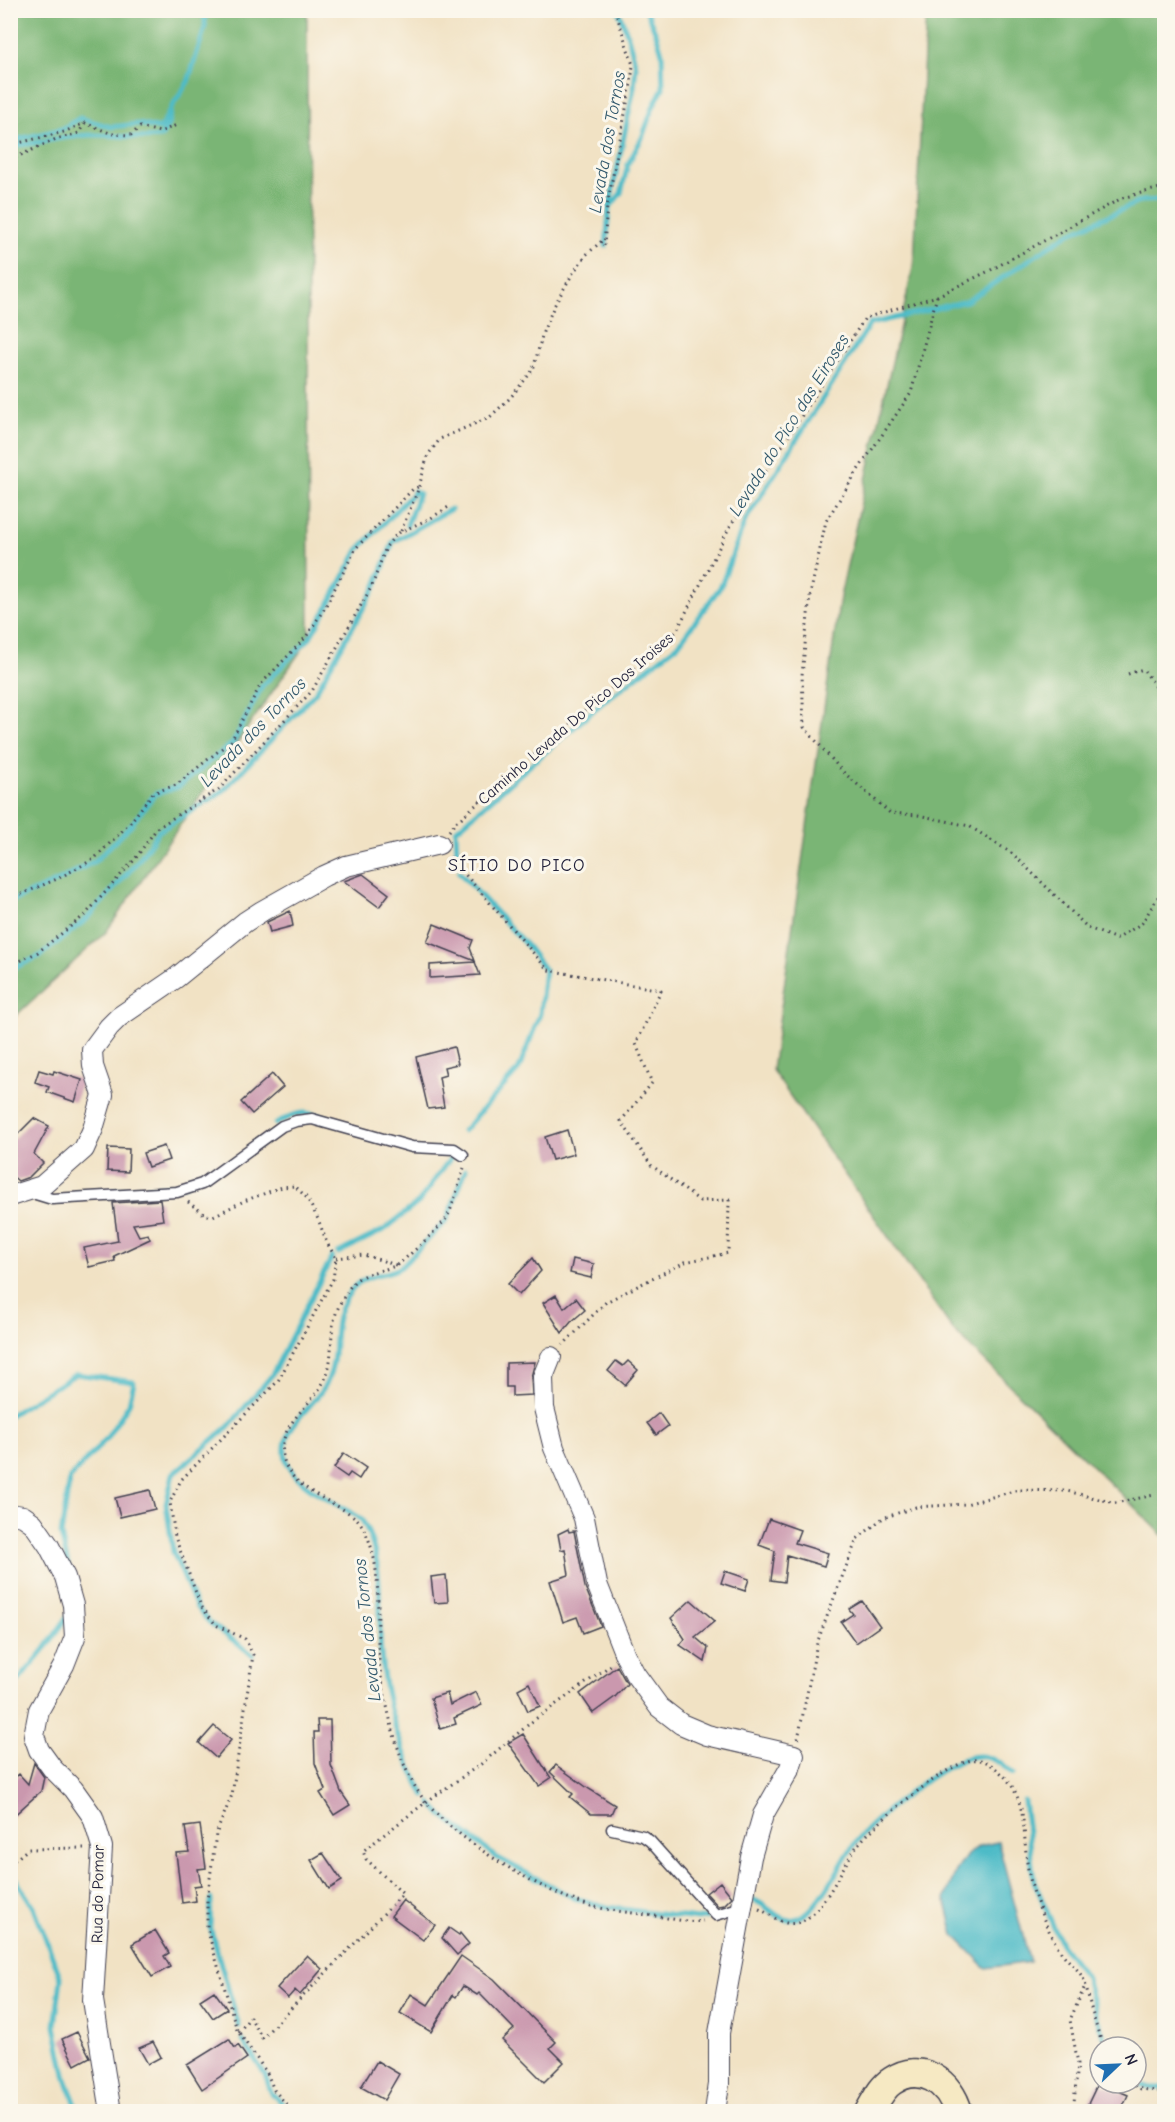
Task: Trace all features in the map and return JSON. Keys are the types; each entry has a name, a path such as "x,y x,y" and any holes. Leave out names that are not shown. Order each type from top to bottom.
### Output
{"main road":[{"path":"869,2112 885,2086 911,2073 930,2076 945,2086 955,2100 957,2112"}],"street":[{"path":"19,1194 42,1186 84,1149 93,1129 103,1095 93,1066 92,1050 119,1017 176,978 245,922 324,876 346,866 439,844"},
{"path":"551,1357 543,1377 544,1407 552,1438 584,1518 597,1584 625,1655 647,1693 659,1707 681,1724 707,1735 794,1755 790,1768 763,1815 751,1857 719,2033 719,2084 715,2112"},
{"name":"Rua do Pomar","path":"10,1514 23,1516 33,1523 49,1546 65,1577 73,1605 75,1637 64,1665 39,1710 34,1736 39,1750 52,1768 73,1790 93,1817 102,1847 93,2000 111,2112"}],"lane":[{"path":"19,1194 52,1199 177,1192 202,1184 282,1126 312,1119 412,1147 454,1149 463,1155"},
{"path":"612,1829 643,1836 650,1841 719,1916 742,1907"}],"path":[{"path":"604,246 607,206 633,65 615,10"},
{"path":"10,145 64,132 85,123 112,134 131,135 140,127 160,132 179,123"},
{"path":"10,160 57,139 80,133 85,123"},
{"name":"Caminho Levada Do Pico Dos Iroises","path":"439,844 455,823 676,632 729,528 865,318 937,297 1122,198 1164,187"},
{"path":"400,532 428,455 441,439 490,417 510,398 533,370 543,332 554,306 586,255 604,239"},
{"path":"937,297 911,393 826,521 810,595 801,675 804,727 842,771 890,813 918,815 969,826 1013,854 1088,928 1118,939 1142,923 1164,887"},
{"path":"10,899 57,879 94,859 129,824 153,793 176,785 231,741 261,684 306,637 324,609 356,548 413,489 418,487"},
{"path":"10,966 38,952 85,915 135,859 157,828 219,789 312,691 372,586 386,547 400,532 450,506"},
{"path":"1128,674 1143,669 1164,698"},
{"path":"439,844 548,970 661,990 636,1044 652,1083 621,1121 651,1165 700,1201 729,1200 728,1253 686,1262 606,1302 551,1357"},
{"path":"463,1155 465,1167 446,1219 397,1265 355,1281 342,1299 332,1321 326,1379 289,1427 285,1436 283,1454 285,1463 295,1478 323,1500 357,1519 368,1539 375,1566 378,1654 396,1740 408,1771 426,1802 441,1818 495,1859 573,1900 608,1909 696,1922 719,1916"},
{"path":"177,1192 205,1215 213,1216 244,1201 282,1187 295,1186 307,1198 336,1258 333,1279 278,1381 181,1480 170,1502 175,1537 201,1606 216,1625 244,1639 254,1654 232,1795 216,1834 207,1900 207,1929 239,2032 267,2073 274,2090 293,2112"},
{"path":"336,1258 364,1255 397,1265"},
{"path":"794,1755 817,1644 837,1590 857,1539 883,1518 916,1507 966,1504 1018,1490 1067,1491 1115,1503 1154,1495"},
{"path":"239,2032 250,2017 262,2038 403,1894 366,1859 363,1851 426,1802 481,1764 534,1720 625,1655"},
{"path":"742,1907 760,1909 780,1922 802,1921 822,1902 857,1846 914,1794 966,1761 987,1762 1002,1773 1019,1797 1028,1868 1034,1892 1058,1946 1080,1974 1100,2035"},
{"path":"10,1864 28,1849 102,1847"},
{"path":"1073,2112 1078,2064 1070,2020 1085,1985"},
{"path":"1148,2090 1164,2092"}],"green space":[{"path":"11,10 307,11 309,639 106,932 11,1020"},
{"path":"926,11 1164,11 1164,1536 953,1330 772,1070 840,597 914,263"}],"water":[{"path":"998,1842 1030,1962 986,1968 954,1935 945,1898 956,1871 967,1855 979,1846"}],"building":[{"path":"363,874 389,894 379,907 344,881"},
{"path":"290,911 293,926 270,932 267,922"},
{"path":"434,924 473,940 470,948 475,961 427,942"},
{"path":"475,962 480,975 430,978 430,965"},
{"path":"454,1047 458,1064 444,1067 446,1075 439,1077 444,1107 428,1109 416,1057"},
{"path":"39,1070 53,1074 54,1071 82,1080 75,1102 47,1092 49,1087 35,1082"},
{"path":"272,1074 283,1087 252,1114 241,1102"},
{"path":"34,1118 49,1126 34,1154 43,1163 29,1177 18,1181 10,1174 10,1142"},
{"path":"567,1130 574,1154 552,1160 545,1137"},
{"path":"164,1146 169,1160 148,1167 143,1153"},
{"path":"108,1148 129,1149 128,1172 107,1171"},
{"path":"160,1200 163,1220 133,1224 139,1236 148,1234 150,1239 114,1256 115,1261 89,1267 84,1248 118,1241 113,1203"},
{"path":"533,1258 541,1271 519,1295 508,1284"},
{"path":"573,1259 594,1264 591,1278 570,1273"},
{"path":"556,1295 564,1308 576,1298 585,1310 562,1333 543,1303"},
{"path":"616,1361 623,1366 628,1361 638,1370 625,1385 608,1371"},
{"path":"535,1362 531,1377 532,1395 512,1396 512,1387 506,1387 506,1363"},
{"path":"659,1413 668,1426 656,1435 647,1423"},
{"path":"344,1453 366,1468 359,1479 350,1473 347,1477 334,1468"},
{"path":"150,1490 155,1509 120,1517 115,1498"},
{"path":"769,1519 800,1530 795,1543 828,1553 824,1566 787,1555 784,1582 771,1580 775,1551 759,1545"},
{"path":"568,1529 569,1532 574,1531 585,1587 601,1626 583,1633 577,1617 563,1622 550,1581 569,1575 565,1549 561,1550 558,1534"},
{"path":"725,1571 749,1579 745,1591 721,1583"},
{"path":"446,1575 448,1602 434,1603 431,1577"},
{"path":"691,1600 715,1621 695,1637 708,1648 705,1662 680,1645 685,1639 671,1618"},
{"path":"862,1601 880,1626 856,1643 841,1622 853,1614 849,1609"},
{"path":"617,1666 627,1684 615,1697 593,1713 580,1694"},
{"path":"529,1683 540,1706 528,1711 518,1689"},
{"path":"476,1692 482,1705 454,1718 456,1724 440,1729 431,1698 447,1693 450,1705"},
{"path":"317,1720 330,1720 331,1765 341,1792 350,1805 334,1815 320,1793 325,1790 315,1763 314,1732 318,1732"},
{"path":"214,1726 231,1740 216,1758 199,1743"},
{"path":"523,1734 551,1778 539,1786 508,1743"},
{"path":"34,1763 44,1777 41,1791 10,1819 10,1782 19,1774 28,1784"},
{"path":"556,1765 615,1805 611,1814 591,1814 570,1797 573,1794 550,1772"},
{"path":"200,1825 206,1868 198,1869 201,1885 194,1886 196,1901 182,1903 176,1853 189,1852 185,1827"},
{"path":"323,1853 342,1881 329,1889 311,1860"},
{"path":"720,1882 732,1897 724,1905 718,1906 706,1893"},
{"path":"403,1900 435,1925 423,1940 391,1916"},
{"path":"449,1928 459,1935 460,1933 469,1944 457,1955 442,1938"},
{"path":"155,1930 169,1953 164,1956 170,1967 152,1977 132,1944"},
{"path":"307,1955 322,1969 300,1995 295,1990 288,1998 277,1988"},
{"path":"461,1956 494,1979 556,2042 550,2048 564,2062 544,2082 502,2040 514,2029 479,1993 477,1995 463,1986 456,1997 453,1995 431,2032 400,2013 411,1994 428,2005"},
{"path":"214,1991 227,2009 213,2018 200,2000"},
{"path":"77,2032 90,2057 75,2065 62,2039"},
{"path":"229,2039 235,2048 238,2045 247,2058 202,2089 187,2065"},
{"path":"153,2042 161,2057 148,2064 139,2048"},
{"path":"377,2061 399,2074 384,2100 361,2087"},
{"path":"1092,2095 1128,2095 1120,2112 1112,2112 1102,2106 1099,2112 1092,2112 1086,2108"}],"waterway":[{"path":"10,146 90,135 161,137 168,125 171,108 188,82 205,27 205,10"},
{"name":"Levada dos Tornos","path":"606,246 609,208 634,88 636,66 618,10"},
{"path":"610,207 621,193 628,164 642,138 653,107 663,88 662,53 646,10"},
{"path":"10,141 62,129 80,118 111,127 139,124 160,129 169,112"},
{"name":"Levada do Pico das Eiroses","path":"457,855 456,830 602,703 678,645 721,586 745,521 870,324 967,301 1068,234 1141,201 1164,200"},
{"path":"10,902 58,881 95,861 131,825 155,794 178,787 233,743 262,686 309,639 358,550 415,491"},
{"path":"407,525 419,493"},
{"name":"Levada dos Tornos","path":"10,970 40,956 88,918 138,861 159,831 222,792 315,693 375,588 393,542 451,509"},
{"name":"Levada do Pico das Eiroses","path":"459,872 527,946 545,970 540,1014 519,1069 463,1131"},
{"name":"Levada dos Tornos","path":"276,1124 291,1116 304,1113 333,1120"},
{"name":"Levada do Pico das Eiroses","path":"338,1253 384,1230 419,1202 454,1153"},
{"name":"Levada dos Tornos","path":"425,1796 409,1763 390,1710 381,1654 377,1565 368,1533 360,1518 299,1479 292,1472 285,1454 286,1443 294,1424 328,1380 334,1356 337,1322 346,1298 355,1286 365,1279 401,1267 447,1220 466,1169"},
{"name":"Levada dos Tornos","path":"111,1191 185,1185"},
{"name":"Levada do Pico das Eiroses","path":"253,1655 210,1623 197,1608 173,1552 166,1504 173,1474 228,1427 272,1375 332,1257"},
{"path":"10,1415 76,1374 134,1382 129,1404 106,1439 70,1478 61,1535 68,1564"},
{"path":"10,1691 45,1649 68,1616"},
{"name":"Levada dos Tornos","path":"749,1899 762,1904 784,1919 798,1918 814,1906 853,1846 875,1821 930,1778 965,1759 978,1756 993,1759 1013,1774"},
{"name":"Levada dos Tornos","path":"1024,1801 1034,1881 1061,1944 1086,1977 1103,2035"},
{"name":"Levada dos Tornos","path":"431,1803 443,1816 496,1857 574,1898 608,1907 697,1919 706,1918"},
{"path":"10,1877 15,1878 34,1908 61,1979 55,2026 66,2079 79,2112"},
{"name":"Levada do Pico das Eiroses","path":"211,1899 210,1927 239,2026"},
{"name":"Levada do Pico das Eiroses","path":"243,2041 265,2075 271,2092 290,2112"},
{"name":"Levada dos Tornos","path":"1148,2087 1164,2088"}],"district":[{"name":"SÍTIO DO PICO","path":"517,865"}]}
